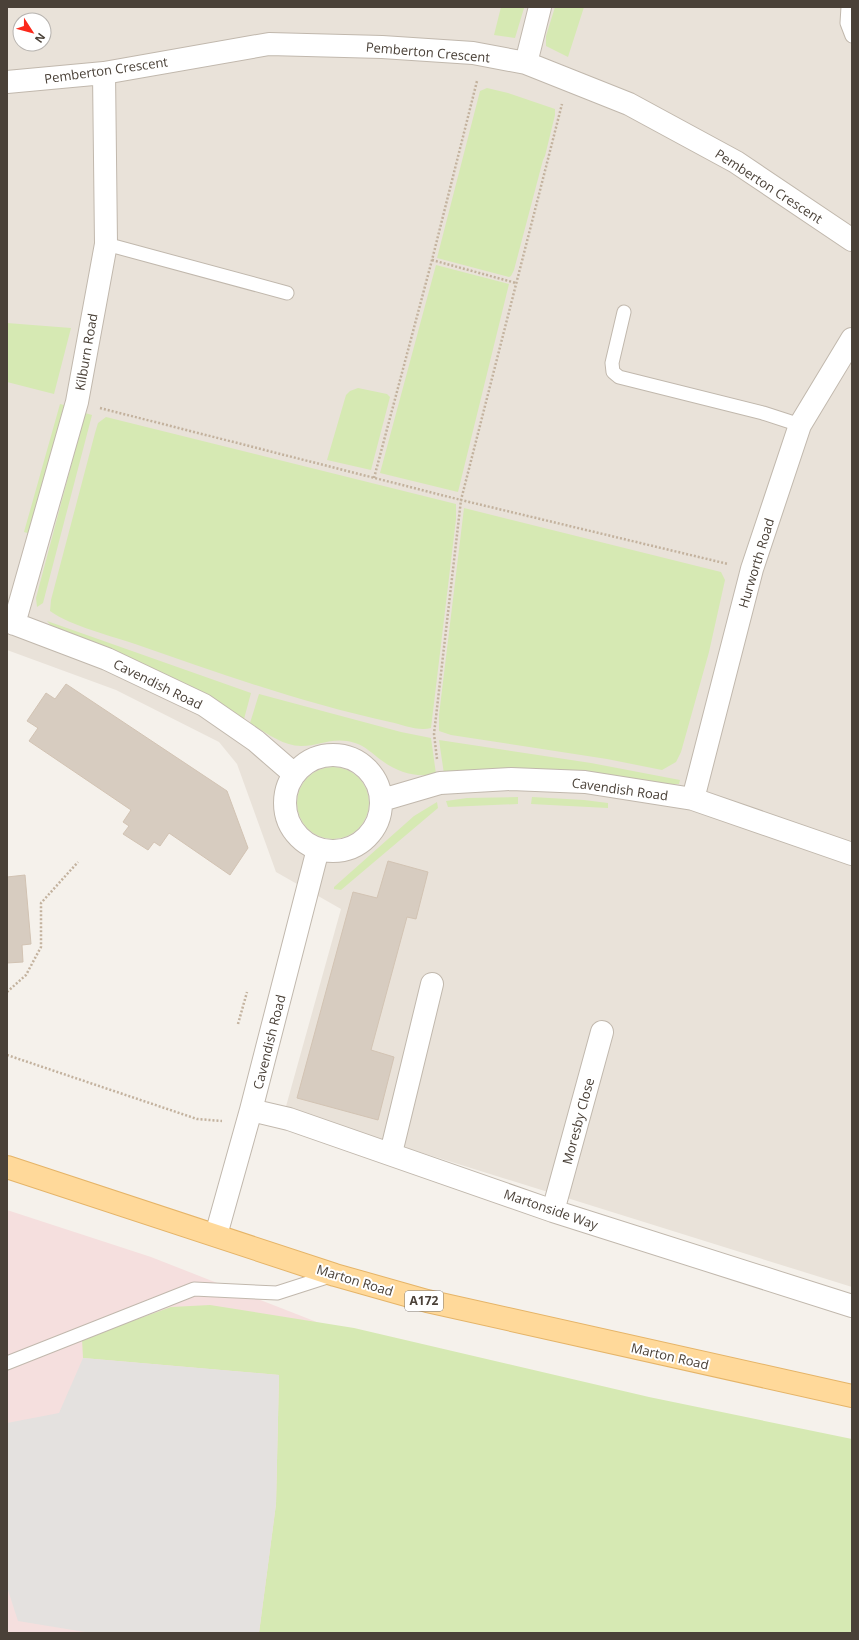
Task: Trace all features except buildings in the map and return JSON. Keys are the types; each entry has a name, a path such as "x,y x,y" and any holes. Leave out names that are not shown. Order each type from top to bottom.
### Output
{"main road":[{"name":"Marton Road","path":"7,1167 335,1275 427,1302 852,1396"}],"street":[{"path":"526,63 540,7"},
{"name":"Pemberton Crescent","path":"7,82 104,73 269,44 382,47 474,53 526,63 628,104 736,162 852,240"},
{"name":"Kilburn Road","path":"10,623 77,402 106,244 104,73"},
{"name":"Hurworth Road","path":"693,799 752,569 800,426 852,339"},
{"name":"Cavendish Road","path":"10,623 107,659 204,705 256,741 294,774"},
{"path":"332,754 347,756 360,762 371,772 378,785 382,800 380,815 374,829 363,841 349,848 334,851 318,849 305,842 294,832 287,818 285,803 287,788 294,774 304,764 318,757 332,754"},
{"name":"Cavendish Road","path":"382,800 440,783 511,779 585,782 693,799 851,850"},
{"name":"Cavendish Road","path":"216,1235 251,1110 318,849"},
{"path":"391,1153 432,984"},
{"name":"Moresby Close","path":"553,1211 602,1032"},
{"name":"Martonside Way","path":"251,1110 289,1119 391,1153 553,1211 852,1306"}],"lane":[{"path":"848,7 847,23 852,36"},
{"path":"106,244 287,293"},
{"path":"624,312 612,363 613,372 619,377 763,413 800,426"},
{"path":"7,1362 194,1289 277,1294 335,1275"}],"path":[{"path":"440,783 434,734 461,500 568,80"},
{"path":"374,478 432,260 477,81"},
{"path":"432,260 516,283"},
{"path":"77,402 461,500 752,569"},
{"path":"7,992 26,975 41,947 41,903 78,862"},
{"path":"238,1024 247,992"},
{"path":"7,1055 197,1119 232,1120 251,1110"}],"shaded area":[{"path":"7,7 852,7 852,1287 285,1110 341,909 276,872 237,764 219,742 116,690 7,650"},
{"path":"7,1210 151,1257 327,1326 293,1633 7,1633"},
{"path":"83,1358 279,1375 276,1504 259,1633 91,1633 18,1621 7,1587 7,1423 59,1413"}],"green space":[{"path":"501,7 524,8 515,38 494,35"},
{"path":"555,7 584,7 568,57 546,46 546,36"},
{"path":"487,88 508,93 555,109 555,115 545,156 514,270 509,277 437,258 480,91"},
{"path":"436,265 509,284 458,492 380,473"},
{"path":"7,323 71,328 54,394 7,382"},
{"path":"358,388 387,394 390,397 371,470 327,460 346,395 350,391"},
{"path":"60,404 64,405 65,407 31,534 24,532"},
{"path":"85,413 92,415 43,603 37,607 36,598"},
{"path":"106,417 456,504 456,519 431,728 421,729 410,727 294,697 92,630 69,621 50,611 51,600 95,433 98,423"},
{"path":"464,508 721,572 725,580 709,652 681,752 676,762 662,770 607,759 451,735 439,731 439,715"},
{"path":"47,621 251,693 244,719 53,628"},
{"path":"259,694 401,732 431,738 436,774 421,775 400,771 393,768 362,746 347,741 334,741 301,746 288,744 281,741 250,723"},
{"path":"439,740 591,763 680,780 679,784 664,784 444,774"},
{"path":"326,767 340,767 347,769 359,777 367,789 369,803 367,817 359,829 347,837 340,839 326,839 319,837 307,829 299,817 297,810 297,796 299,789 307,777 319,769"},
{"path":"518,797 518,804 448,807 446,801 467,798"},
{"path":"532,797 608,803 608,808 531,804"},
{"path":"437,802 438,808 341,890 334,889 334,887 414,816"},
{"path":"210,1305 354,1328 649,1397 852,1439 852,1633 259,1633 276,1504 279,1375 83,1358 82,1339 171,1307"}]}
